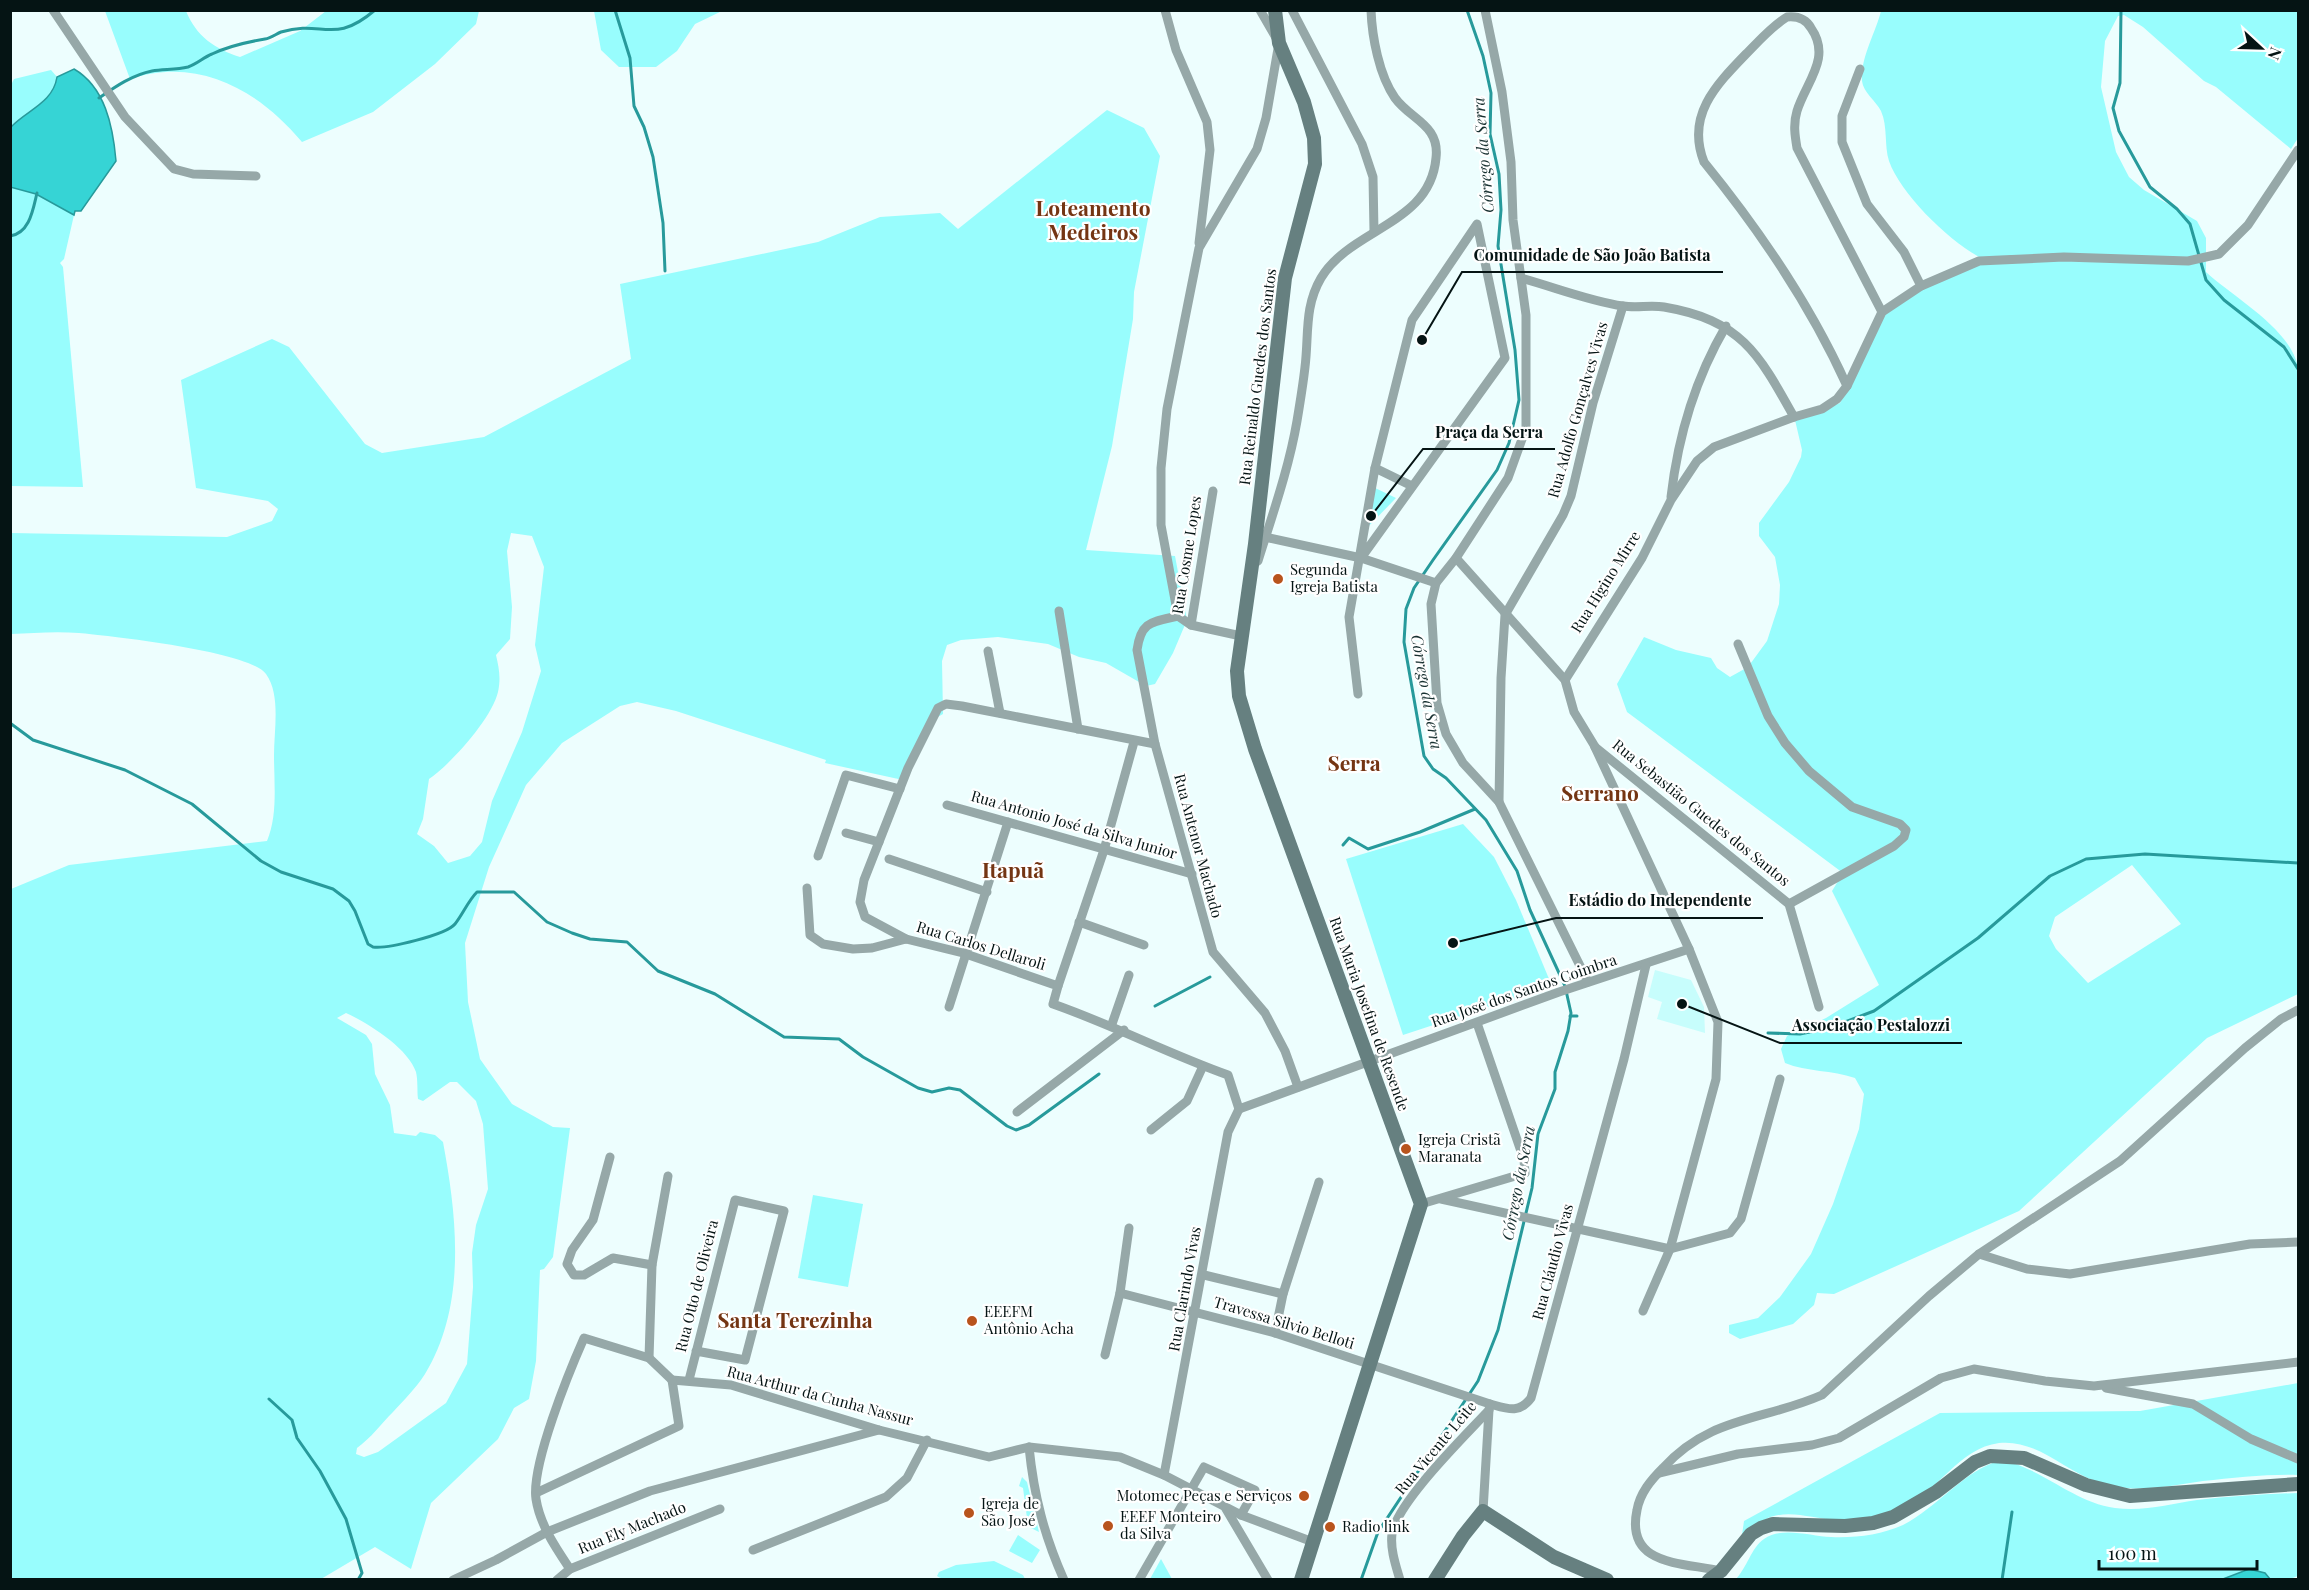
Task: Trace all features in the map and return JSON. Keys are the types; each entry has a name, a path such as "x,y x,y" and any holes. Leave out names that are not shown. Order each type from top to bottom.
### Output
{"main road":[{"name":"Rua Reinaldo Guedes dos Santos","path":"1260,541 1285,278 1315,164 1314,138 1304,102 1279,43 1275,10"},
{"name":"Rua Maria Josefina de Resende","path":"1260,541 1247,594 1237,671 1246,719 1421,1204"},
{"path":"1301,1580 1421,1204"},
{"path":"1709,1580 1721,1571 1751,1534 1761,1528 1773,1524 1845,1526 1873,1523 1911,1509 1975,1462 1990,1456 2004,1455 2024,1458 2086,1485 2130,1496 2298,1484"},
{"path":"1435,1580 1463,1536 1483,1511 1554,1557 1607,1580"}],"street":[{"path":"53,10 125,117 174,169 193,174 256,176"},
{"path":"1165,10 1176,50 1207,122 1210,150 1199,248 1167,409 1161,468 1161,525 1178,616 1191,625 1241,636"},
{"path":"1199,248 1257,149 1266,118 1279,43 1260,10"},
{"path":"1292,10 1362,144 1373,177 1374,232"},
{"name":"Rua Maria Josefina de Resende","path":"1260,541 1296,424 1305,365 1310,298 1322,276 1343,253 1374,232 1389,225 1416,204 1428,187 1437,159 1432,132 1393,95 1382,67 1371,10"},
{"path":"1485,10 1502,93 1526,315 1526,428 1508,478 1456,558 1436,582 1431,604 1437,703 1446,734 1463,763 1499,802 1588,982"},
{"path":"1847,386 1823,333 1793,282 1704,162 1698,146 1698,126 1708,99 1724,77 1787,17 1802,19 1810,26 1820,44 1818,67 1797,112 1794,129 1797,148 1882,312 1921,286 1979,261 2006,258 2188,261 2219,254 2237,238 2298,150"},
{"path":"1860,69 1842,116 1842,142 1867,204 1904,252 1921,286"},
{"path":"1358,694 1349,617 1376,468 1412,320 1476,224 1505,358 1361,558"},
{"path":"1521,278 1623,306 1662,306 1726,326 1762,360 1794,417"},
{"name":"Rua Adolfo Gonçalves Vivas","path":"1505,615 1563,515 1571,495 1593,403 1623,306"},
{"name":"Rua Higino Mirre","path":"1565,680 1642,558 1671,500 1697,461 1714,447 1822,409 1837,399 1847,386 1882,312"},
{"name":"Rua Higino Mirre","path":"1671,500 1674,466 1692,402 1705,362 1726,326"},
{"path":"1376,468 1412,486"},
{"name":"Rua Cosme Lopes","path":"1191,625 1213,491"},
{"path":"1260,541 1361,558 1436,582"},
{"path":"1456,558 1565,680 1574,712 1594,746 1689,949 1718,1022 1719,1052 1716,1079 1670,1249 1643,1311"},
{"path":"1059,611 1078,729"},
{"path":"1499,802 1501,678 1505,615"},
{"name":"Rua Antenor Machado","path":"1178,616 1151,622 1143,628 1138,638 1137,650 1155,744 1213,952 1265,1013 1285,1051 1298,1087"},
{"path":"1738,644 1768,716 1785,743 1809,771 1852,807 1900,824 1906,830 1904,837 1894,846 1790,904"},
{"path":"988,651 1000,713"},
{"path":"906,939 865,917 861,910 864,880 925,730 938,708 946,704 1000,713 1134,742 1155,744"},
{"path":"1058,986 1104,850 1134,742"},
{"name":"Rua Sebastião Guedes dos Santos","path":"1594,746 1790,904 1819,1007"},
{"path":"818,856 846,775 900,789"},
{"name":"Rua Antonio José da Silva Junior","path":"947,805 1192,874"},
{"path":"950,1007 1008,822"},
{"path":"846,832 879,842"},
{"path":"889,859 987,892"},
{"name":"Rua Carlos Dellaroli","path":"807,888 810,935 823,944 872,948 906,939 967,955 1058,986 1053,1004 1112,1024 1203,1066 1228,1075 1239,1109"},
{"path":"1080,922 1144,945"},
{"name":"Rua José dos Santos Coimbra","path":"1239,1109 1573,987 1646,965 1689,949"},
{"name":"Rua Cláudio Vivas","path":"1370,1364 1478,1399 1490,1407 1517,1410 1524,1407 1532,1398 1646,965"},
{"path":"1112,1024 1129,975"},
{"path":"1721,1571 1656,1557 1645,1552 1639,1544 1635,1519 1638,1505 1645,1489 1657,1474 1691,1441 1738,1420 1805,1402 1822,1395 1929,1296 1979,1254 2120,1161 2281,1018 2298,1010"},
{"path":"1421,1204 1526,1173 1524,1160 1477,1023"},
{"path":"1017,1112 1124,1030"},
{"path":"1151,1130 1187,1101 1203,1066"},
{"path":"1442,1199 1670,1249 1730,1233 1736,1228 1745,1206 1780,1079"},
{"name":"Rua Clarindo Vivas","path":"1164,1475 1204,1275 1228,1132 1239,1109"},
{"path":"610,1157 593,1220 572,1250 567,1264 574,1275 584,1275 613,1258 652,1265"},
{"path":"649,1358 652,1265 668,1176"},
{"path":"1275,1333 1283,1294 1319,1182"},
{"name":"Rua Otto de Oliveira","path":"689,1380 696,1351 735,1200 784,1210 745,1360 696,1351"},
{"path":"1105,1355 1120,1293 1129,1228"},
{"path":"1979,1254 2026,1269 2070,1274 2250,1244 2298,1242"},
{"path":"1204,1275 1283,1294"},
{"name":"Travessa Silvio Belloti","path":"1120,1293 1275,1333 1370,1364"},
{"path":"536,1493 679,1426 672,1380 649,1358 584,1338 563,1385 540,1466 536,1493 547,1532 570,1569"},
{"path":"2094,1386 2298,1362"},
{"path":"1657,1474 1738,1454 1812,1445 1839,1438 1941,1378 1974,1369 2054,1383 2094,1386 2193,1404 2258,1443 2298,1459"},
{"name":"Rua Arthur da Cunha Nassur","path":"672,1380 731,1385 879,1430 989,1457 1029,1447"},
{"path":"1483,1511 1490,1407"},
{"name":"Rua Vicente Leite","path":"1400,1580 1392,1534 1396,1522 1418,1490 1490,1407"},
{"path":"453,1580 547,1532 650,1491 879,1430"},
{"path":"753,1550 886,1497 907,1478 927,1440"},
{"path":"1064,1580 1050,1547 1034,1494 1029,1447 1120,1457 1164,1475 1241,1515 1313,1542"},
{"path":"1139,1580 1193,1490 1204,1467 1255,1490 1241,1515"},
{"path":"1225,1507 1263,1578"},
{"name":"Rua Ely Machado","path":"557,1580 570,1569 720,1509"}],"shaded area":[{"path":"594,10 722,11 695,24 677,51 656,67 619,67 601,50"},
{"path":"105,11 186,11 195,28 207,40 222,50 240,57 300,31 326,11 479,11 476,24 435,64 373,112 302,142 266,107 225,82 203,75 180,72 155,73 130,79"},
{"path":"1881,11 2298,11 2298,138 2291,149 2216,87 2204,81 2143,27 2124,15 2118,16 2105,41 2101,87 2116,152 2129,177 2144,190 2197,221 2206,238 2206,272 2273,327 2293,353 2298,367 2298,994 2207,1038 2019,1211 1834,1294 1817,1293 1814,1305 1793,1324 1740,1339 1729,1333 1729,1325 1758,1318 1780,1297 1811,1254 1833,1204 1859,1129 1864,1094 1855,1078 1785,1063 1781,1049 1787,1036 1826,1018 1879,985 1832,891 1843,873 1627,712 1617,684 1644,637 1676,650 1711,658 1717,668 1730,677 1748,667 1767,641 1779,604 1780,585 1775,557 1759,536 1759,523 1789,482 1801,457 1802,450 1795,420 1840,403 1884,314 1928,285 1983,259 1956,242 1928,217 1904,188 1889,161 1881,111 1862,81 1863,63","holes":["2132,865 2181,924 2088,983 2056,949 2049,936 2055,917"]},
{"path":"74,69 93,86 106,109 113,134 116,161 81,211 75,211 74,215 36,194 10,187 11,127 45,100 55,86 57,77"},
{"path":"51,70 57,77 55,86 45,100 11,127 10,87 14,79"},
{"path":"1107,110 1144,128 1160,156 1134,292 1133,319 1112,446 1086,550 1175,556 1187,620 1173,653 1155,684 1146,686 1106,663 1079,657 1048,644 998,637 961,640 947,645 942,661 943,714 934,719 903,780 825,763 826,760 676,711 637,702 620,706 562,743 526,785 489,867 465,943 468,1002 480,1059 512,1104 553,1127 570,1128 553,1257 544,1269 540,1270 536,1361 529,1399 514,1408 498,1439 431,1503 411,1569 375,1547 321,1579 11,1579 11,889 69,865 267,841 274,810 276,713 274,692 266,674 234,658 148,641 79,633 11,634 11,533 227,537 272,521 278,509 268,501 196,488 181,380 272,339 289,347 365,444 382,453 484,437 631,359 620,284 818,242 880,217 940,213 958,229","holes":["511,533 532,536 544,567 535,645 541,671 522,732 492,801 482,842 470,856 448,863 434,846 417,834 423,819 429,779 470,740 488,714 498,692 499,673 496,655 510,639 512,607 507,551","346,1013 376,1030 405,1054 416,1072 418,1099 423,1101 450,1082 457,1082 476,1101 483,1124 488,1189 476,1225 472,1253 473,1287 467,1364 446,1403 378,1452 364,1457 356,1454 357,1448 418,1384 438,1347 448,1319 453,1290 455,1230 443,1142 435,1135 420,1132 416,1136 394,1133 390,1105 375,1074 372,1044 366,1035 337,1018"]},
{"path":"10,187 36,194 74,215 64,259 60,263 63,267 83,487 11,486"},
{"path":"1371,486 1396,498 1360,535"},
{"path":"1463,824 1494,857 1516,900 1552,986 1403,1035 1346,859"},
{"path":"1655,970 1691,980 1704,1007 1705,1033 1657,1019 1662,1002 1648,997"},
{"path":"813,1195 863,1204 848,1287 798,1278"},
{"path":"2298,1383 2298,1475 2203,1481 2149,1488 2122,1488 2083,1476 2037,1450 2012,1443 1999,1443 1972,1453 1927,1492 1902,1508 1870,1518 1844,1520 1793,1514 1776,1515 1761,1523 1741,1542 1744,1521 1940,1413 2140,1411"},
{"path":"2001,1460 2030,1470 2085,1499 2115,1508 2146,1508 2197,1500 2298,1493 2298,1576 2290,1579 2270,1579 2265,1574 2248,1571 2223,1580 1735,1580 1760,1543 1771,1535 1787,1532 1849,1537 1895,1528 1928,1509 1975,1472"},
{"path":"1022,1477 1027,1482 1039,1532 1021,1523 1021,1519 1027,1518 1023,1488 1019,1486"},
{"path":"1018,1535 1040,1550 1032,1563 1009,1551"},
{"path":"1161,1559 1172,1579 1150,1579"},
{"path":"994,1561 1023,1575 1025,1579 965,1581 943,1579 937,1576 939,1572 956,1565"},
{"path":"2249,1569 2265,1573 2270,1579 2223,1579"}],"waterway":[{"path":"99,98 138,75 156,70 188,67 209,55 281,32 308,28 328,30 348,27 361,21 375,10"},
{"path":"615,10 630,58 634,106 644,127 653,157 663,223 665,271"},
{"name":"Córrego da Serra","path":"1361,1580 1378,1532 1478,1381 1498,1330 1532,1188 1538,1134 1555,1089 1555,1072 1568,1031 1571,1013 1565,986 1530,910 1517,871 1486,820 1446,778 1433,769 1424,756 1404,642 1406,609 1414,588 1497,470 1509,443 1519,400 1515,350 1498,246 1501,210 1499,174 1490,134 1491,93 1483,56 1467,10"},
{"path":"2121,10 2120,83 2113,108 2119,131 2150,187 2177,209 2190,224 2206,280 2224,300 2284,347 2298,369"},
{"path":"10,236 22,230 30,219 37,193"},
{"path":"10,723 33,740 125,770 192,804 261,861 281,872 333,889 349,901 368,944 373,947 390,946 440,933 455,924 477,892 514,892 547,922 590,939 627,942 658,971 715,994 784,1037 839,1039 863,1057 918,1088 932,1092 949,1088 960,1090 1007,1126 1016,1130 1029,1125 1099,1074"},
{"path":"1343,845 1349,838 1368,849 1420,832 1475,809"},
{"path":"1768,1033 1800,1034 1829,1028 1874,1011 1978,938 2050,876 2086,859 2145,854 2298,863"},
{"path":"1155,1006 1210,977"},
{"name":"Córrego da Serra","path":"1570,1016 1577,1016"},
{"path":"269,1399 292,1420 297,1438 320,1471 346,1519 362,1573 358,1580"},
{"path":"2002,1580 2012,1512"}],"place":[{"name":"Comunidade de São João Batista","path":"1422,340"},
{"name":"Praça da Serra","path":"1371,516"},
{"name":"Segunda Igreja Batista","path":"1278,579"},
{"name":"Estádio do Independente","path":"1453,943"},
{"name":"Associação Pestalozzi","path":"1682,1004"},
{"name":"Igreja Cristã Maranata","path":"1406,1149"},
{"name":"EEEFM Antônio Acha","path":"972,1321"},
{"name":"Motomec Peças e Serviços","path":"1304,1496"},
{"name":"Igreja de São José","path":"969,1513"},
{"name":"EEEF Monteiro da Silva","path":"1108,1526"},
{"name":"Radio link","path":"1330,1527"}],"district":[{"name":"Loteamento Medeiros","path":"1093,221"},
{"name":"Serra","path":"1354,764"},
{"name":"Serrano","path":"1600,794"},
{"name":"Itapuã","path":"1013,871"},
{"name":"Santa Terezinha","path":"795,1321"}]}
